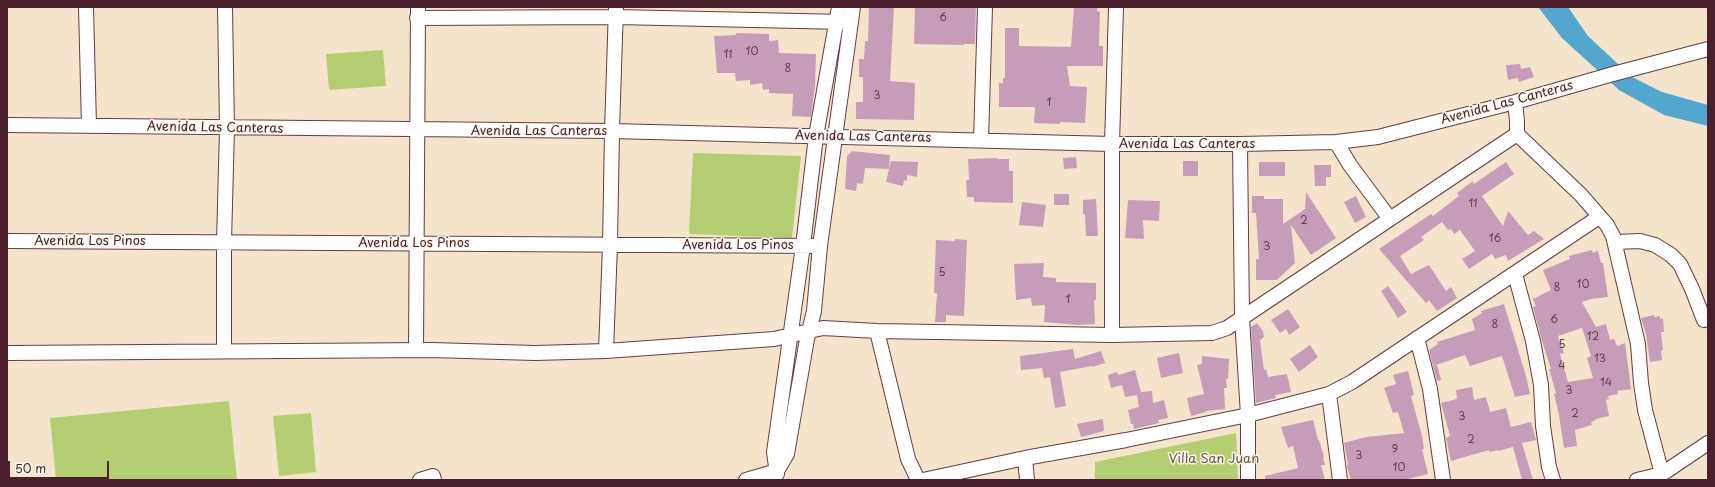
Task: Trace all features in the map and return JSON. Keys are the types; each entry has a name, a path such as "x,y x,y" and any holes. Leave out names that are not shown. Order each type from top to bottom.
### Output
{"street":[{"path":"86,7 89,126"},
{"path":"224,350 226,128 225,7"},
{"path":"776,475 774,452 803,246 816,136 839,7"},
{"path":"776,475 787,454 814,311 820,246 853,7"},
{"path":"981,140 985,7"},
{"path":"1112,335 1112,144 1116,7"},
{"path":"606,351 610,245 614,28 616,12"},
{"path":"416,350 417,13 616,12 851,22"},
{"name":"Avenida Las Canteras","path":"7,125 612,131 1112,144 1336,142 1378,137 1515,102 1708,49"},
{"path":"1515,102 1517,134 1581,195 1607,225 1615,242 1638,344 1645,410 1662,474"},
{"path":"7,353 224,350 416,350 535,353 606,351 774,339 810,332 822,328 877,331 1112,335 1212,333 1227,328 1517,134"},
{"path":"1336,142 1350,165 1390,219"},
{"path":"1240,144 1242,318 1248,415 1248,480"},
{"path":"923,480 1025,458 1126,440 1248,415 1329,394 1352,382 1516,274 1599,217"},
{"name":"Avenida Los Pinos","path":"7,241 416,242 820,246"},
{"path":"1615,242 1640,241 1655,245 1671,254 1680,264 1704,320"},
{"path":"1516,274 1533,341 1540,377 1543,426 1549,467 1553,480"},
{"path":"877,331 908,459 918,480"},
{"path":"1417,338 1430,389 1443,480"},
{"path":"1329,394 1340,480"},
{"path":"1637,480 1662,474 1708,443"},
{"path":"1025,458 1027,480"},
{"path":"746,480 776,475"},
{"path":"420,480 433,476 434,480"}],"green space":[{"path":"383,50 386,86 329,90 326,54"},
{"path":"693,153 801,156 792,238 689,234"},
{"path":"229,401 237,480 56,480 50,418"},
{"path":"311,413 316,472 279,476 273,416"},
{"name":"Villa San Juan","path":"1236,433 1238,480 1095,480 1095,462"}],"water":[{"path":"1538,7 1568,7 1588,36 1632,77 1662,92 1708,105 1708,126 1664,115 1619,90 1562,38"}],"building":[{"path":"869,7 894,7 890,81 915,83 914,120 856,119 856,102 863,102 863,77 859,77 859,59 864,59 865,41 868,41"},
{"path":"915,7 976,7 975,44 914,44"},
{"path":"1074,7 1098,7 1097,11 1100,12 1099,46 1103,46 1103,66 1067,66 1070,86 1087,87 1085,123 1034,123 1035,107 999,107 999,83 1003,83 1003,78 1005,78 1005,28 1019,28 1019,46 1071,47"},
{"path":"736,33 769,34 769,41 778,40 779,53 816,54 815,86 811,117 792,116 793,94 769,93 769,89 763,90 762,83 750,85 750,80 736,81 735,73 717,73 714,36 736,35"},
{"path":"1520,64 1521,69 1530,67 1534,77 1519,82 1518,78 1508,80 1506,65"},
{"path":"852,151 890,155 889,169 865,168 863,184 857,183 856,191 845,189 847,156"},
{"path":"1076,157 1077,168 1064,169 1063,158"},
{"path":"968,159 1009,159 1009,171 1013,171 1013,203 974,202 974,197 967,197 966,180 969,180"},
{"path":"891,161 918,162 917,177 907,175 907,181 904,180 903,186 886,182"},
{"path":"1183,161 1198,161 1198,176 1183,176"},
{"path":"1259,162 1285,162 1285,176 1259,176"},
{"path":"1506,162 1514,174 1482,196 1503,226 1508,211 1528,235 1534,231 1544,239 1508,261 1506,255 1495,259 1492,254 1469,269 1462,259 1475,251 1460,230 1454,234 1451,229 1448,230 1442,222 1421,237 1424,240 1400,256 1411,274 1429,265 1446,291 1451,287 1457,298 1437,311 1429,300 1426,303 1379,249 1431,214 1433,216 1459,196 1457,193 1473,181 1474,184"},
{"path":"1314,165 1331,165 1331,177 1326,177 1326,186 1315,186"},
{"path":"1306,192 1336,238 1311,255 1291,225 1295,263 1277,280 1256,280 1256,259 1259,259 1256,213 1252,213 1252,196 1264,196 1264,199 1283,199 1283,224 1305,209"},
{"path":"1054,194 1069,194 1069,205 1054,205"},
{"path":"1356,196 1366,217 1355,223 1344,202"},
{"path":"1096,199 1098,236 1086,236 1083,200"},
{"path":"1128,200 1160,201 1159,221 1143,220 1144,239 1125,238"},
{"path":"1022,202 1046,205 1043,227 1019,225"},
{"path":"955,239 967,240 964,316 946,315 946,322 935,322 937,293 934,293 936,240 955,241"},
{"path":"1592,250 1593,253 1598,251 1601,263 1603,263 1608,297 1591,299 1582,302 1596,327 1606,324 1610,340 1614,339 1617,346 1625,343 1631,389 1617,391 1618,394 1608,396 1609,399 1606,400 1609,416 1596,419 1591,422 1592,425 1575,430 1577,446 1564,448 1554,394 1556,393 1549,369 1551,369 1533,307 1536,306 1533,299 1551,290 1543,270 1570,259 1569,256","holes":["1582,328 1591,356 1587,358 1593,378 1568,382 1560,354 1564,353 1558,336"]},
{"path":"1044,263 1043,277 1056,278 1056,282 1096,283 1096,300 1094,300 1095,324 1077,325 1044,322 1044,305 1032,306 1031,298 1016,300 1014,264"},
{"path":"1388,286 1407,312 1398,318 1381,291"},
{"path":"1504,304 1530,394 1515,397 1502,356 1470,366 1465,355 1433,366 1429,350 1438,344 1437,342 1475,330 1472,319 1482,313 1481,311"},
{"path":"1288,309 1300,327 1289,335 1286,329 1280,333 1271,320"},
{"path":"1654,315 1654,317 1660,316 1660,319 1663,318 1664,332 1661,332 1663,350 1661,351 1662,360 1650,362 1646,334 1641,318"},
{"path":"1257,323 1263,331 1264,337 1260,340 1264,370 1266,369 1268,377 1287,374 1291,392 1275,395 1276,398 1256,403 1251,327"},
{"path":"1310,345 1318,357 1299,372 1290,359"},
{"path":"1073,349 1075,359 1101,351 1105,363 1092,367 1060,372 1066,406 1055,408 1050,377 1044,378 1042,368 1021,370 1020,356"},
{"path":"1179,353 1183,373 1161,378 1157,358"},
{"path":"1202,356 1229,359 1228,379 1226,379 1227,388 1224,388 1225,409 1205,411 1206,412 1191,416 1187,398 1204,394 1197,365 1202,364"},
{"path":"1437,365 1441,380 1437,381 1433,366"},
{"path":"1135,370 1141,392 1152,391 1153,403 1164,400 1168,418 1158,420 1159,423 1134,429 1133,424 1131,424 1128,410 1139,407 1137,395 1125,397 1122,385 1111,388 1108,375 1117,372 1118,375"},
{"path":"1408,371 1414,395 1411,396 1422,436 1424,449 1422,449 1428,474 1404,480 1351,480 1347,466 1348,464 1344,443 1366,437 1404,433 1398,412 1393,413 1384,388 1396,384 1393,375"},
{"path":"1472,387 1474,400 1486,397 1490,412 1506,408 1511,427 1531,422 1536,440 1522,443 1533,480 1522,480 1513,447 1498,451 1489,452 1489,450 1451,461 1446,438 1450,436 1441,403 1457,399 1456,390"},
{"path":"1103,419 1104,431 1081,437 1077,424"},
{"path":"1313,420 1324,457 1325,465 1321,465 1325,480 1265,480 1265,476 1298,468 1293,446 1288,448 1281,427"}]}
